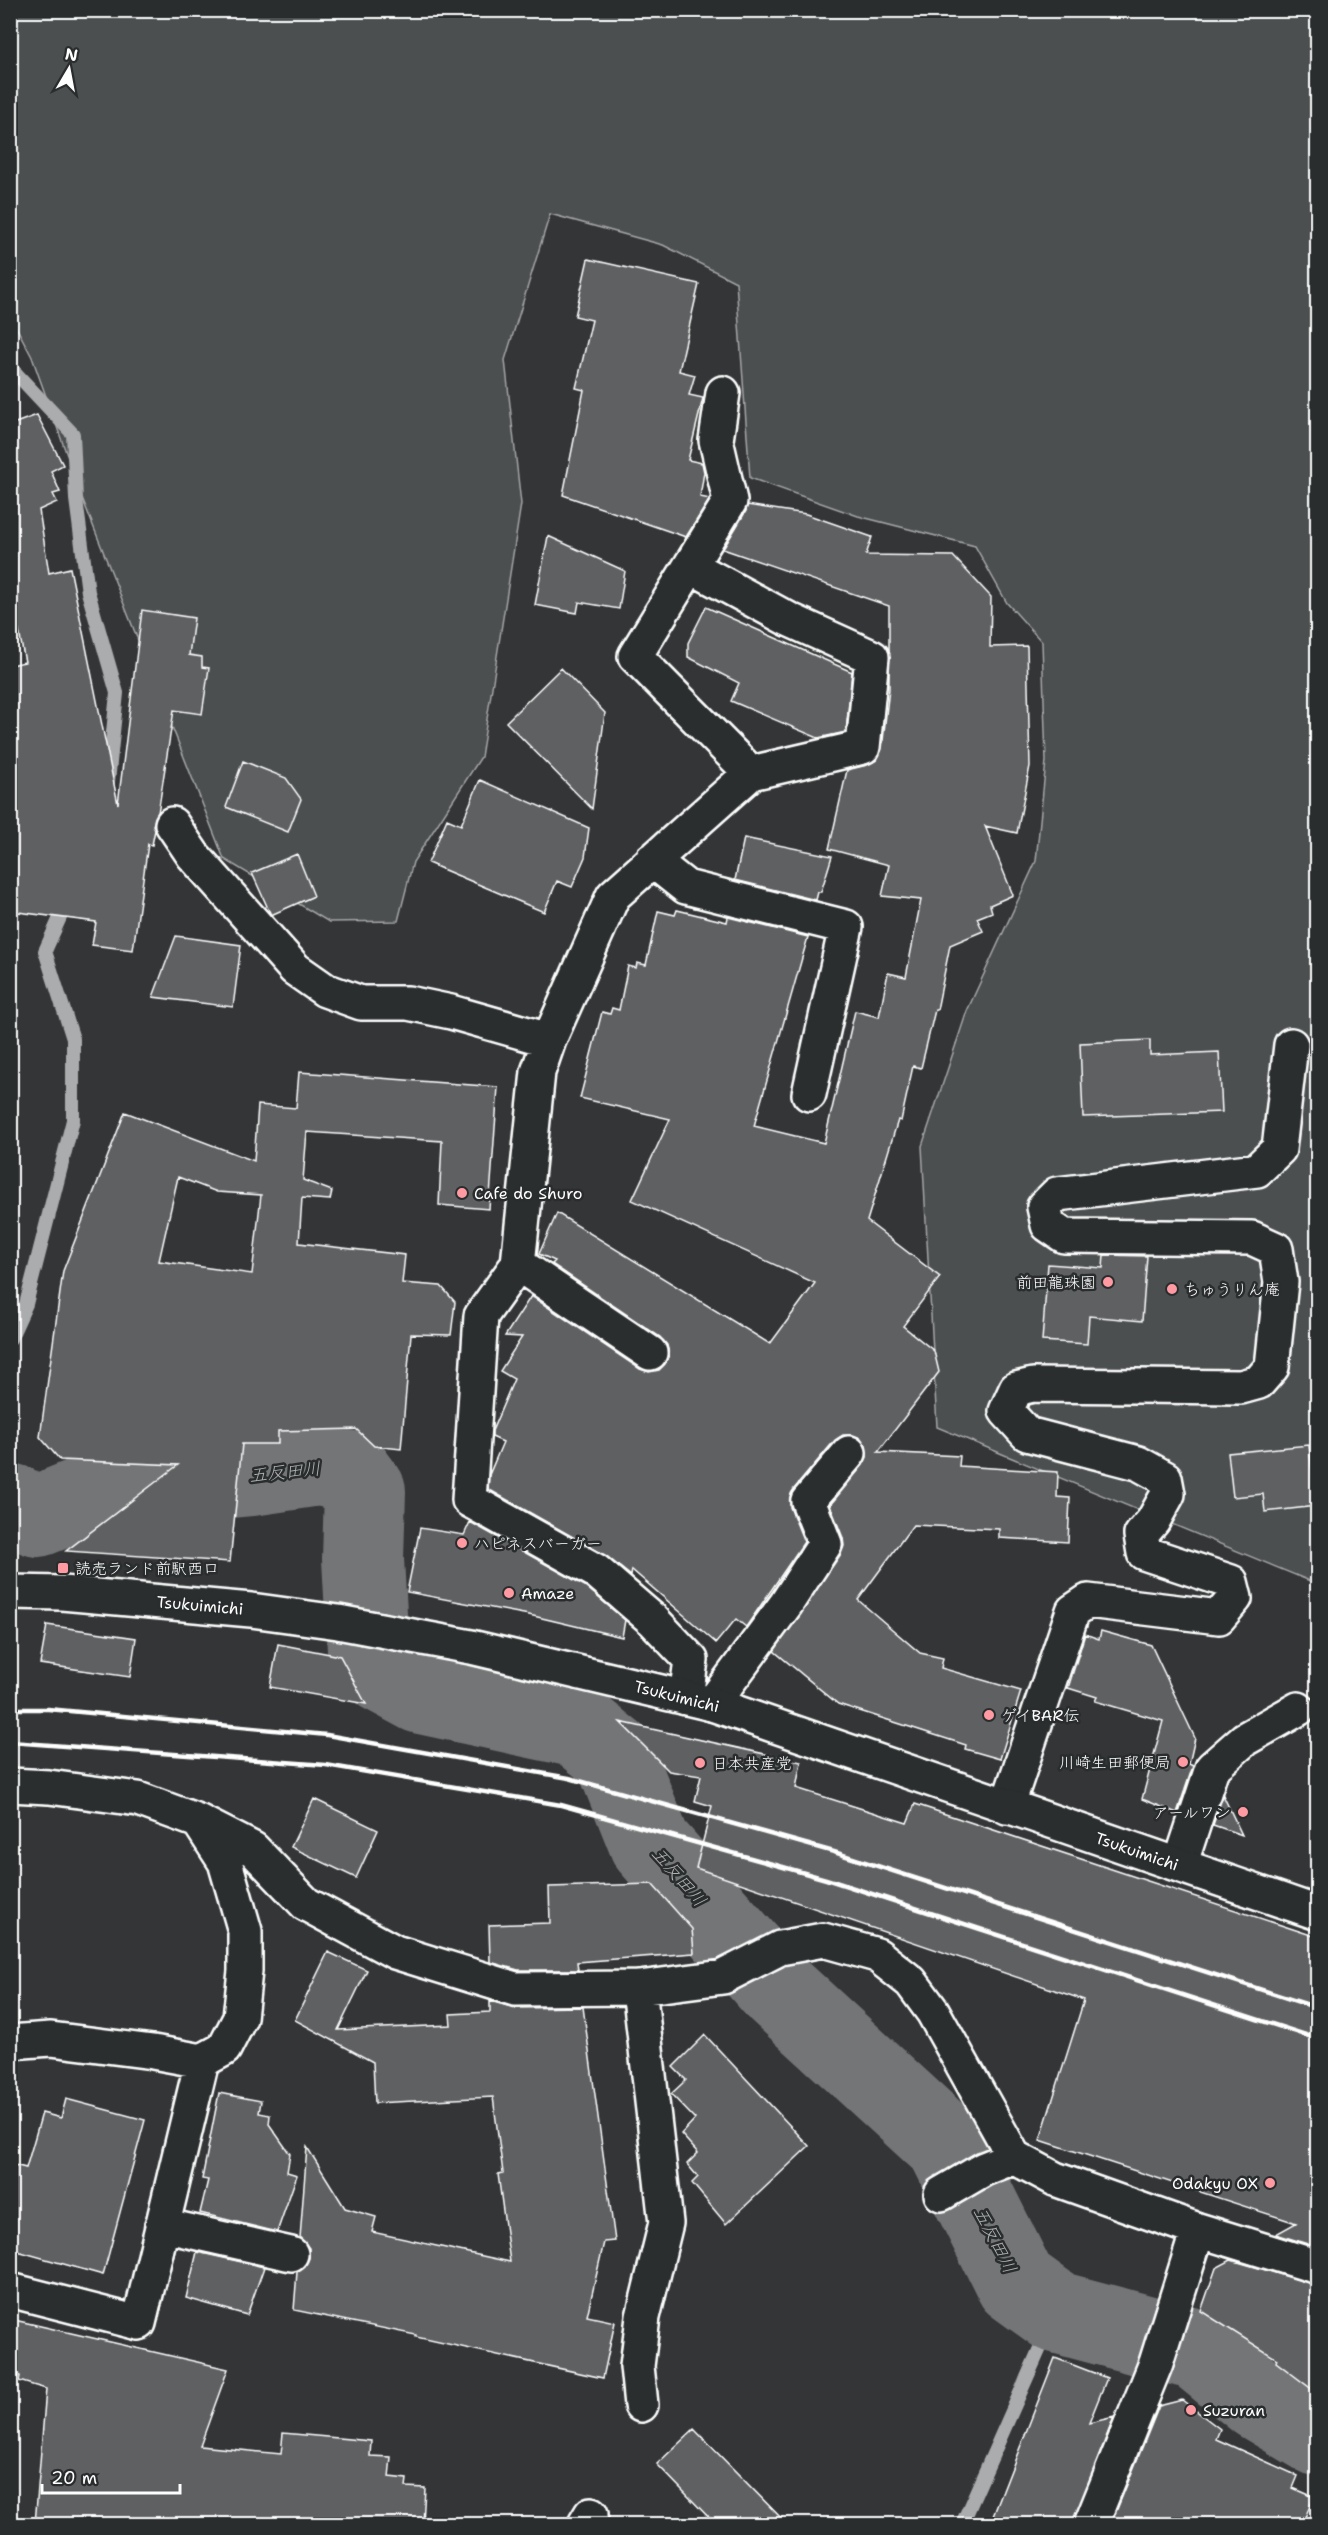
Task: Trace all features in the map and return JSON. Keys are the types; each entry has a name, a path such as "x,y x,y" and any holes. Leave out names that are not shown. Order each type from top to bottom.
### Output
{"street":[{"path":"723,393 716,440 730,501 692,567 635,656 751,773"},
{"path":"692,567 788,619 872,657 863,747 751,773 613,896 549,1040 538,1072 518,1264 481,1316 469,1500 596,1571 653,1620 691,1660 699,1701"},
{"path":"172,824 193,855 296,969 325,990 361,1003 408,1004 451,1012 549,1040"},
{"path":"652,860 686,887 846,927 808,1094"},
{"path":"1007,1807 1073,1611 1088,1601 1219,1617 1235,1598 1231,1582 1144,1553 1141,1535 1153,1521 1168,1494 1165,1478 1138,1463 1026,1434 1006,1411 1016,1389 1033,1385 1241,1387 1259,1382 1272,1367 1281,1282 1276,1249 1252,1238 1064,1236 1048,1225 1044,1207 1058,1194 1257,1170 1279,1149 1291,1045"},
{"path":"518,1264 650,1353"},
{"path":"699,1701 786,1604 825,1544 808,1501 849,1453"},
{"name":"Tsukuimichi","path":"10,1592 74,1594 250,1610 338,1622 394,1631 699,1701 792,1730 1007,1807 1317,1913"},
{"path":"1180,1865 1212,1768 1245,1739 1298,1709"},
{"path":"10,1785 49,1787 138,1799 198,1821 253,1849 306,1904 395,1952 515,1989 639,1988 723,1977 780,1948 823,1940 877,1955 911,1983 933,2012 1014,2157 1054,2179 1198,2230 1317,2267"},
{"path":"10,2042 51,2039 153,2052 202,2061 224,2049 240,2018 245,1971 245,1931 225,1862 198,1821"},
{"path":"639,1988 666,2223 643,2317 636,2367 641,2405"},
{"path":"10,2290 140,2323 202,2061"},
{"path":"941,2194 984,2169 1014,2157"},
{"path":"162,2225 291,2254"},
{"path":"1091,2524 1156,2363 1198,2230"}],"shaded area":[{"path":"10,11 1317,11 1317,1584 937,1427 922,1146 967,1011 1036,861 1046,761 1042,642 1007,603 975,546 858,516 750,478 736,282 663,245 550,214 505,360 521,504 481,757 413,862 398,921 329,922 224,859 83,500 32,357 11,317"}],"building":[{"path":"588,259 699,284 679,371 695,375 689,395 703,398 688,460 702,463 704,472 700,497 710,499 686,537 563,495 584,390 576,388 592,320 575,316"},
{"path":"37,415 63,465 51,471 60,492 53,494 57,502 39,510 49,573 70,568 118,804 142,610 194,618 189,655 202,657 202,667 209,668 202,714 174,710 158,813 153,825 155,830 152,845 148,844 133,950 92,945 96,922 10,911 10,665 25,662 10,586 10,425"},
{"path":"747,505 806,514 872,537 866,555 953,556 991,597 990,647 1027,646 1030,766 1017,833 985,826 1013,895 990,905 992,912 977,918 983,931 950,945 937,1010 935,1010 921,1068 913,1066 901,1121 898,1120 867,1221 940,1277 903,1326 934,1351 939,1372 878,1452 960,1456 959,1466 1058,1472 1057,1497 1070,1498 1068,1542 999,1538 999,1529 913,1525 858,1600 920,1653 943,1658 941,1668 1021,1691 1000,1759 965,1749 966,1745 838,1704 774,1651 841,1554 844,1546 843,1538 830,1505 867,1457 866,1446 861,1438 843,1435 835,1440 794,1489 790,1497 790,1507 804,1542 746,1627 736,1619 716,1643 632,1570 631,1576 605,1555 488,1489 489,1475 503,1442 492,1437 492,1431 514,1379 500,1371 522,1337 505,1336 531,1296 640,1369 649,1372 659,1370 669,1355 667,1345 660,1337 552,1264 555,1261 539,1254 557,1213 770,1344 815,1283 632,1200 670,1119 580,1098 602,1012 610,1014 612,1008 619,1010 628,966 636,968 637,963 646,965 658,911 675,915 677,910 727,922 728,917 808,937 754,1126 824,1143 855,1011 879,1017 888,973 906,977 921,900 882,896 889,865 829,849 847,770 877,760 882,749 889,689 889,606 723,549 746,511"},
{"path":"548,536 625,571 619,609 579,602 577,613 535,605"},
{"path":"706,607 852,672 846,732 818,738 731,701 739,683 688,657 688,643"},
{"path":"561,668 605,713 592,809 506,722"},
{"path":"243,761 286,778 301,799 288,832 226,807"},
{"path":"480,780 589,828 585,857 572,887 557,881 544,912 428,863 447,819 461,825"},
{"path":"744,838 832,856 821,892 818,892 816,900 735,880"},
{"path":"297,854 314,896 271,915 252,873"},
{"path":"176,936 241,945 233,1007 153,997"},
{"path":"1150,1040 1150,1055 1219,1052 1222,1112 1083,1117 1080,1043"},
{"path":"299,1072 498,1087 489,1209 439,1205 442,1141 307,1132 303,1180 332,1191 330,1200 302,1198 299,1243 405,1255 402,1283 441,1286 455,1302 451,1335 411,1334 401,1449 374,1446 356,1429 278,1431 278,1444 242,1444 230,1562 66,1551 178,1465 60,1460 40,1437 63,1271 125,1112 254,1161 258,1105 296,1108","holes":["178,1177 217,1192 261,1195 252,1274 159,1261"]},
{"path":"1104,1255 1147,1256 1142,1321 1089,1316 1087,1344 1042,1341 1048,1264 1103,1268"},
{"path":"1309,1445 1316,1506 1265,1512 1263,1494 1233,1497 1228,1453"},
{"path":"470,1522 585,1586 625,1620 622,1637 529,1615 407,1592 420,1528 464,1535"},
{"path":"47,1625 136,1638 130,1677 40,1664"},
{"path":"1101,1631 1151,1645 1195,1738 1189,1764 1193,1766 1177,1813 1142,1799 1163,1721 1095,1701 1097,1697 1068,1688 1085,1634 1099,1639"},
{"path":"278,1644 340,1656 366,1704 270,1687"},
{"path":"620,1722 801,1762 796,1788 907,1823 915,1804 1317,1937 1317,2247 1276,2234 1296,2223 1040,2140 1084,2000 696,1868 712,1806 695,1801 701,1776 669,1771"},
{"path":"1223,1795 1242,1835 1213,1825"},
{"path":"314,1799 378,1830 356,1878 291,1847"},
{"path":"652,1884 692,1929 694,1953 577,1962 578,1970 518,1970 490,1962 489,1925 550,1923 549,1887"},
{"path":"328,1952 367,1970 338,2030 451,2025 450,2014 490,2012 490,2001 515,2008 583,2007 615,2241 604,2242 587,2316 615,2322 603,2378 416,2337 416,2335 294,2310 297,2272 305,2266 309,2258 309,2248 300,2238 307,2147 345,2208 376,2217 372,2232 510,2262 498,2174 503,2173 493,2097 375,2103 373,2062 295,2020"},
{"path":"705,2035 809,2146 726,2224 692,2183 698,2177 687,2164 698,2153 681,2134 695,2119 671,2094 686,2080 673,2067"},
{"path":"219,2093 261,2101 259,2113 270,2115 269,2124 290,2154 287,2172 297,2175 277,2232 200,2213 208,2180 202,2179"},
{"path":"66,2099 145,2120 103,2275 10,2249 10,2164 26,2168 42,2113 61,2118"},
{"path":"197,2252 264,2267 247,2315 186,2298"},
{"path":"1231,2260 1317,2285 1317,2393 1276,2362 1277,2359 1201,2311 1216,2268"},
{"path":"10,2319 228,2369 200,2446 281,2454 283,2433 371,2441 370,2456 391,2457 389,2477 407,2479 406,2487 425,2488 423,2524 35,2524 46,2389 19,2381 20,2376 10,2374"},
{"path":"1055,2358 1107,2378 1089,2423 1114,2417 1073,2524 990,2524"},
{"path":"1182,2400 1220,2429 1216,2439 1298,2476 1293,2488 1314,2497 1302,2524 1111,2524 1159,2406"},
{"path":"694,2429 787,2524 715,2524 657,2464"}],"waterway":[{"path":"10,367 73,434 76,499 88,592 117,693 108,782"},
{"path":"10,1339 26,1304 73,1120 73,1039 45,951 67,902"},
{"name":"五反田川","path":"10,1504 38,1516 105,1489 252,1475 319,1465 351,1472 365,1491 363,1559 368,1650 384,1673 421,1693 579,1727 615,1756 650,1844 777,1989 948,2146 1016,2283 1056,2312 1198,2350 1259,2400 1318,2435"},
{"path":"962,2524 1056,2312"}],"railway":[{"path":"10,1709 48,1709 327,1735 569,1778 834,1852 1318,2008"},
{"path":"10,1742 326,1765 561,1805 826,1879 1318,2039"}],"place":[{"name":"Cafe do Shuro","path":"462,1193"},
{"name":"前田龍珠園","path":"1108,1282"},
{"name":"ちゅうりん庵","path":"1172,1289"},
{"name":"ハピネスバーガー","path":"462,1543"},
{"name":"読売ランド前駅西口","path":"63,1568"},
{"name":"Amaze","path":"509,1593"},
{"name":"ゲイBAR伝","path":"989,1715"},
{"name":"川崎生田郵便局","path":"1183,1762"},
{"name":"日本共産党","path":"700,1763"},
{"name":"アールワン","path":"1243,1812"},
{"name":"Odakyu OX","path":"1270,2183"},
{"name":"Suzuran","path":"1191,2410"}]}
